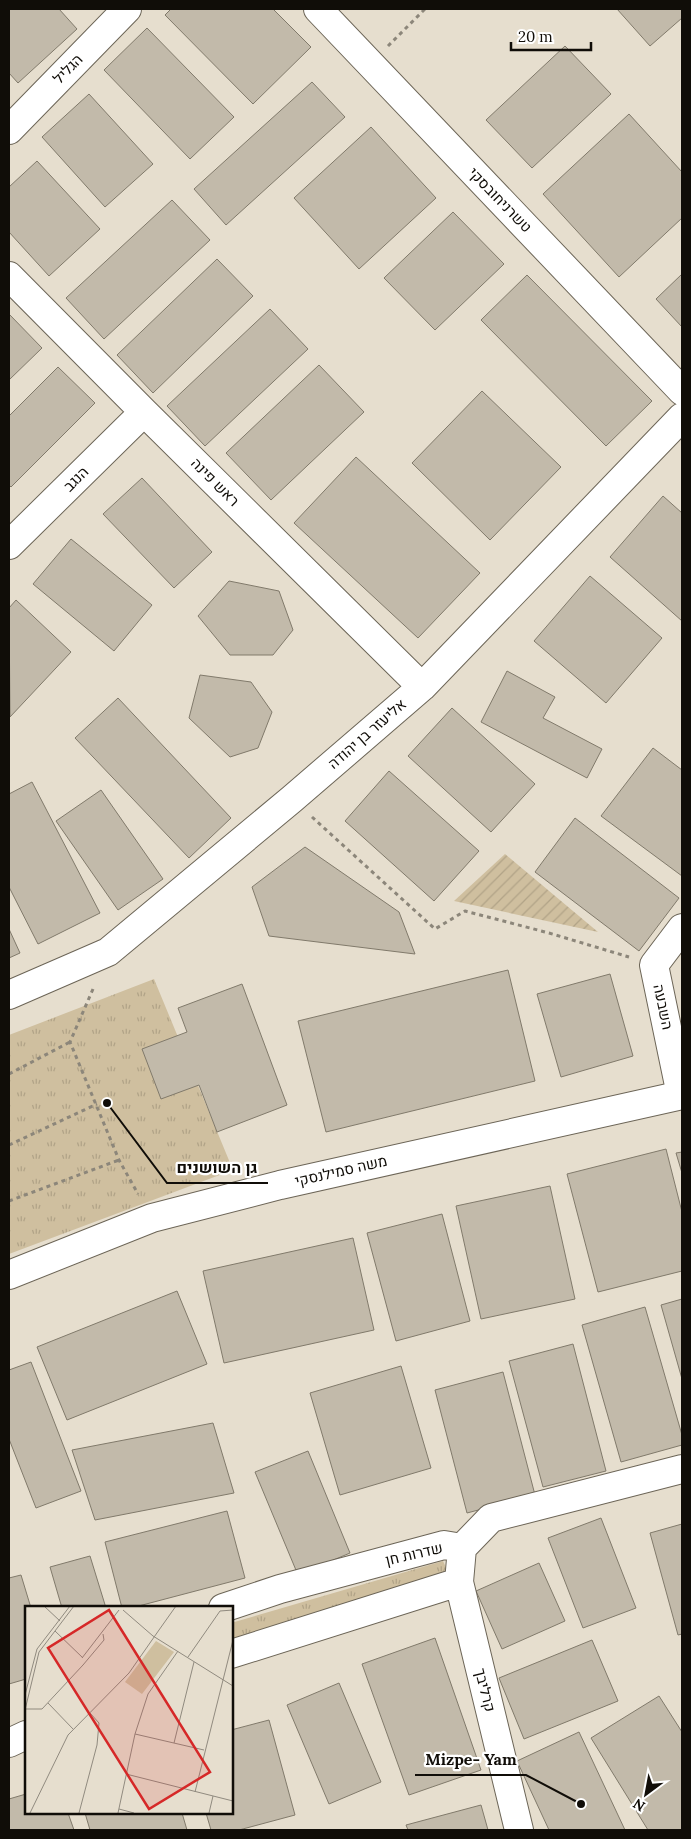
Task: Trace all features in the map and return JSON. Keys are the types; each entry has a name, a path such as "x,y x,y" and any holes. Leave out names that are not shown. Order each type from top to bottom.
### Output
{"street":[{"name":"הגליל","path":"9,130 127,9"},
{"name":"טשרניחובסקי","path":"318,9 682,391"},
{"name":"ראש פינה","path":"9,276 422,686"},
{"name":"הנגב","path":"9,545 144,412"},
{"name":"אליעזר בן יהודה","path":"9,995 108,952 292,799 422,686 682,417"},
{"name":"השבעה","path":"682,928 654,965 682,1095"},
{"name":"משה סמילנסקי","path":"9,1275 152,1218 280,1185 682,1095"},
{"name":"שדרות חן","path":"229,1606 280,1589 444,1545 462,1548 491,1518 682,1469"},
{"name":"קרליבך","path":"462,1548 459,1582 519,1830"},
{"path":"232,1654 459,1582"},
{"path":"9,1743 25,1735"}],"path":[{"path":"370,63 425,9"},
{"path":"292,799 435,929 465,912 549,933 654,965"},
{"path":"9,1074 70,1042 108,952"},
{"path":"70,1042 119,1160 152,1218"},
{"path":"9,1145 97,1104"},
{"path":"9,1201 119,1160"}],"green space":[{"path":"505,854 598,932 454,901"},
{"path":"154,979 233,1170 9,1254 9,1035"},
{"path":"443,1561 449,1574 232,1644 232,1623"}],"building":[{"path":"9,9 59,9 77,29 18,83 9,73"},
{"path":"171,9 273,9 311,47 253,104 165,15"},
{"path":"617,9 682,9 682,18 650,46"},
{"path":"147,28 234,117 190,159 104,70"},
{"path":"565,46 611,94 532,168 486,120"},
{"path":"312,82 345,117 226,225 194,189"},
{"path":"89,94 153,164 105,207 42,137"},
{"path":"629,114 682,172 682,218 619,277 543,194"},
{"path":"371,127 436,198 359,269 294,198"},
{"path":"37,161 100,229 49,276 9,232 9,187"},
{"path":"172,200 210,240 104,339 66,298"},
{"path":"453,212 504,264 435,330 384,278"},
{"path":"217,259 253,296 153,393 117,355"},
{"path":"682,274 682,327 656,299"},
{"path":"527,275 652,401 606,446 481,320"},
{"path":"270,309 308,349 205,446 167,406"},
{"path":"9,314 42,348 9,380"},
{"path":"319,365 364,412 271,500 226,453"},
{"path":"58,367 95,403 11,487 9,485 9,416"},
{"path":"482,391 561,467 490,540 412,463"},
{"path":"356,457 480,573 418,638 294,523"},
{"path":"142,478 212,552 174,588 103,514"},
{"path":"663,496 682,513 682,621 610,557"},
{"path":"71,539 152,605 114,651 33,584"},
{"path":"590,576 662,638 606,703 534,641"},
{"path":"229,581 279,591 293,630 273,655 230,655 198,616"},
{"path":"16,600 71,652 10,717 9,608"},
{"path":"507,671 555,697 543,718 602,749 587,778 481,722"},
{"path":"200,675 251,682 272,712 258,748 230,757 189,718"},
{"path":"118,698 231,818 189,858 75,738"},
{"path":"452,708 535,784 491,832 408,756"},
{"path":"653,748 682,770 682,876 601,816"},
{"path":"389,771 479,851 434,901 345,821"},
{"path":"32,782 100,913 38,944 9,887 9,794"},
{"path":"101,790 163,879 118,910 56,821"},
{"path":"575,818 679,898 639,951 535,872"},
{"path":"305,847 399,912 415,954 269,936 252,887"},
{"path":"9,929 20,953 9,958"},
{"path":"508,970 535,1081 326,1132 298,1021"},
{"path":"610,974 633,1056 561,1077 537,994"},
{"path":"242,984 287,1105 217,1132 199,1085 161,1099 142,1049 187,1032 178,1008"},
{"path":"666,1149 682,1212 682,1271 598,1292 567,1174"},
{"path":"682,1152 682,1173 676,1153"},
{"path":"550,1186 575,1299 481,1319 456,1206"},
{"path":"442,1214 470,1321 396,1341 367,1233"},
{"path":"353,1238 374,1330 224,1363 203,1271"},
{"path":"177,1291 207,1364 67,1420 37,1347"},
{"path":"682,1299 682,1379 661,1305"},
{"path":"645,1307 682,1435 682,1445 621,1462 582,1325"},
{"path":"573,1344 606,1471 543,1487 509,1361"},
{"path":"31,1362 81,1491 36,1508 9,1439 9,1370"},
{"path":"401,1366 431,1468 340,1495 310,1393"},
{"path":"503,1372 535,1495 467,1513 435,1390"},
{"path":"213,1423 234,1493 95,1520 72,1450"},
{"path":"308,1451 350,1553 298,1575 255,1472"},
{"path":"227,1511 245,1578 139,1606 121,1606 105,1542"},
{"path":"601,1518 636,1608 583,1628 548,1538"},
{"path":"682,1524 682,1634 678,1635 650,1533"},
{"path":"90,1556 105,1606 61,1606 50,1567"},
{"path":"539,1563 565,1621 502,1649 476,1591"},
{"path":"21,1575 30,1606 25,1606 25,1679 9,1684 9,1578"},
{"path":"435,1638 481,1770 409,1795 362,1664"},
{"path":"592,1640 618,1701 524,1739 499,1678"},
{"path":"339,1683 381,1782 329,1804 287,1705"},
{"path":"659,1696 682,1732 682,1830 648,1830 591,1738"},
{"path":"269,1720 295,1815 239,1830 211,1830 206,1814 232,1814 232,1730"},
{"path":"579,1732 625,1830 549,1830 517,1761"},
{"path":"25,1794 25,1814 68,1814 74,1830 9,1830 9,1799"},
{"path":"481,1805 488,1830 408,1830 406,1825"},
{"path":"85,1814 182,1814 187,1830 90,1830"}],"place":[{"name":"גן השושנים","path":"107,1103"},
{"name":"Mizpe- Yam","path":"581,1804"}]}
